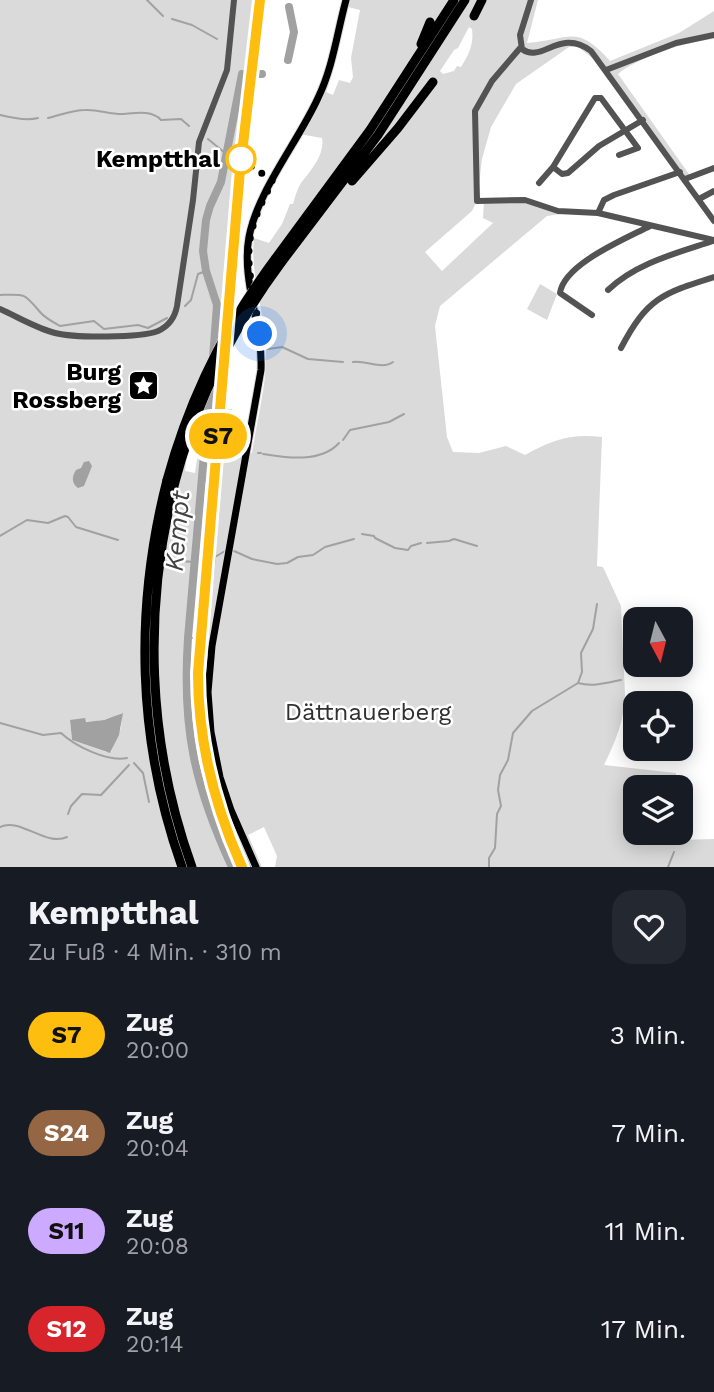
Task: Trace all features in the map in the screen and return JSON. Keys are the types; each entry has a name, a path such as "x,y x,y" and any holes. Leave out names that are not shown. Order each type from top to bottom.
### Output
{"highway":[{"path":"182,867 168,824 155,768 144,664 144,617 149,570 171,481 214,374 241,323 278,261 410,72 454,0"},
{"path":"278,261 332,198 398,106 465,0"},
{"path":"474,16 482,0"},
{"path":"410,72 430,22"},
{"path":"332,198 353,180 389,139 433,82"},
{"path":"171,481 153,629 154,675 164,766 177,822 192,867"}],"main road":[{"path":"256,867 221,783 209,715 209,664 261,370 261,341 248,267 250,233 263,199 321,91 331,64 346,0"}],"street":[{"path":"0,309 46,330 76,337 150,333 164,327 173,319 193,200 199,142 227,71 234,0"},
{"path":"531,0 520,35 521,47 526,52 535,54 562,43 577,43 591,51 714,221"},
{"path":"606,70 676,43 714,35"},
{"path":"521,47 492,80 476,107 474,119 477,201 526,200 558,211 598,213 714,240"},
{"path":"539,183 552,167 594,97 601,98 638,148 619,155"},
{"path":"552,167 562,174 568,173 599,146 643,120"},
{"path":"685,179 714,168"},
{"path":"598,213 604,200 680,172"},
{"path":"699,199 714,191"},
{"path":"592,315 559,292 566,279 592,257 650,226"},
{"path":"608,290 639,268 714,240"},
{"path":"621,348 636,320 656,300 672,290 714,276"}],"green space":[{"path":"0,0 254,0 240,140 234,164 234,187 223,280 227,290 208,482 199,481 188,677 189,715 196,757 195,778 214,834 230,867 0,867","holes":["192,417 203,418 195,473 185,471","122,713 121,728 111,752 72,740 70,720 97,721"]},
{"name":"Dättnauerberg","path":"346,0 538,0 527,43 563,37 580,38 589,42 610,61 679,33 714,11 714,39 664,51 618,74 691,177 685,179 595,60 578,47 569,47 516,84 491,127 482,159 477,201 472,211 425,252 442,271 493,223 483,218 484,201 525,200 561,214 547,216 440,306 435,326 447,437 453,452 479,453 506,446 525,455 562,439 602,437 597,566 603,567 621,606 625,691 619,731 604,765 676,773 623,775 623,845 693,845 693,840 714,839 714,867 275,867 277,856 264,827 248,835 262,867 256,867 229,805 211,732 211,646 207,645 228,409 232,409 228,449 252,453 266,364 265,337 254,267 254,238 269,243 319,156 322,138 299,134 326,79 330,80 326,92 333,95 339,80 350,83 353,77 351,58 360,10 344,6","holes":["469,27 472,29 472,39 461,67 457,66 454,71 443,74 440,71 458,48"]},
{"path":"540,284 557,294 547,320 527,309"}],"shaded area":[{"path":"89,461 92,466 84,486 78,488 73,482 76,470"},
{"path":"123,713 119,735 110,753 72,740 70,720 104,720"}],"waterway":[{"path":"147,0 163,16"},
{"name":"Kempt","path":"288,60 294,32 289,7"},
{"path":"172,19 192,25 217,39"},
{"name":"Kempt","path":"213,358 217,305 206,271 203,251 206,220 221,182 242,74"},
{"path":"48,118 80,110 95,110 119,114 144,113 161,120 181,119 189,126"},
{"path":"0,115 38,118"},
{"path":"208,139 225,153"},
{"path":"185,306 191,300 198,274 206,271"},
{"path":"0,295 24,296 44,316 60,326 94,321 104,329 138,325 148,328 167,318"},
{"path":"268,349 282,347 308,359 343,362"},
{"path":"353,362 379,365 393,362"},
{"name":"Kempt","path":"210,385 188,638 187,700 189,728 200,782 232,867"},
{"path":"343,440 350,430 389,422 404,414"},
{"path":"263,454 303,458 323,454 339,443"},
{"path":"0,536 27,520 48,523 65,516 76,527 118,540"},
{"path":"362,534 374,536 395,548 408,550 421,543"},
{"path":"234,551 252,559 277,564 313,555 325,547 354,539"},
{"path":"427,543 454,539 477,546"},
{"path":"206,639 215,557 225,551"},
{"path":"179,561 195,562"},
{"path":"578,683 582,672 581,653 593,629 597,604"},
{"path":"489,867 489,858 495,848 497,814 501,806 498,790 500,775 508,760 513,733 532,711 578,683 594,685 621,680"},
{"path":"0,723 43,735 61,733 92,752 110,758 127,758"},
{"path":"134,763 143,773 149,802"},
{"path":"68,814 71,806 82,794 101,795 129,765"},
{"path":"231,824 251,867"},
{"path":"0,827 16,826 50,838 67,837"},
{"path":"668,867 674,852"}],"railway":[{"path":"242,867 208,769 200,718 198,665 240,170 260,0"}],"train":[{"name":"S7","path":"242,867 221,816 209,773 198,705 198,673 240,170 260,0"}],"place":[{"name":"Kemptthal","path":"241,159"},
{"name":"Burg Rossberg","path":"144,386"}],"route":[{"path":"241,159 273,181 256,215 248,248 249,276 260,334"}]}
